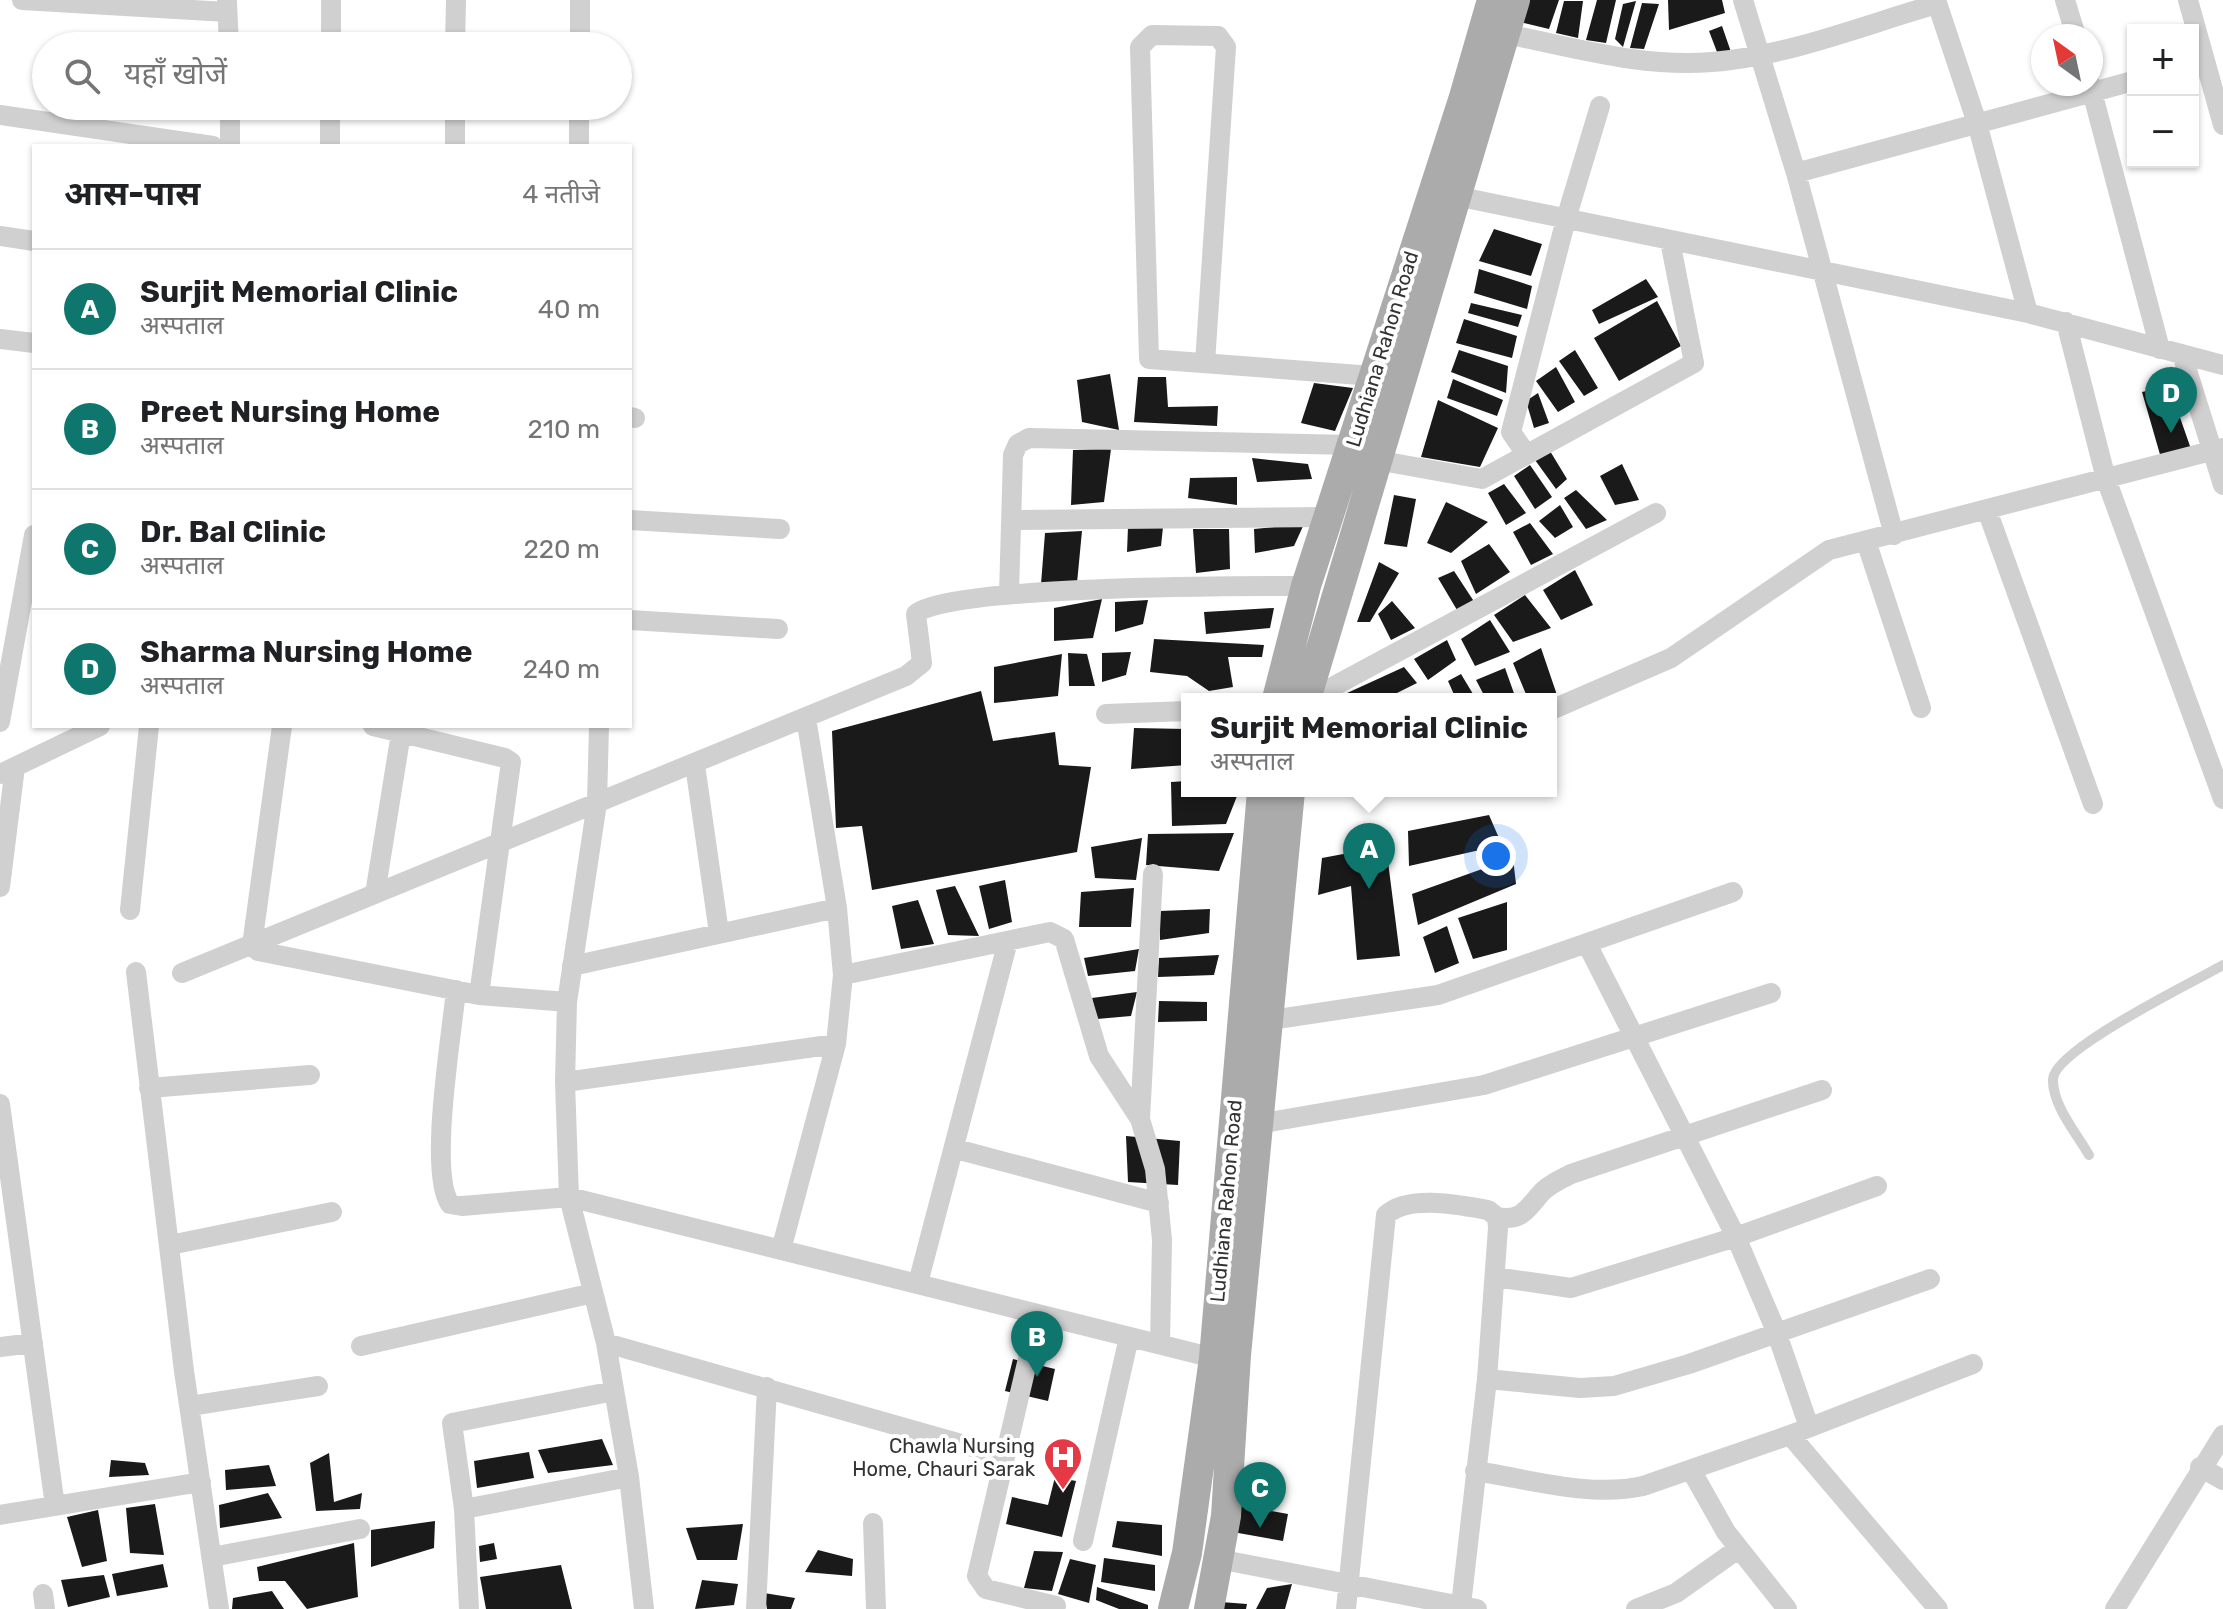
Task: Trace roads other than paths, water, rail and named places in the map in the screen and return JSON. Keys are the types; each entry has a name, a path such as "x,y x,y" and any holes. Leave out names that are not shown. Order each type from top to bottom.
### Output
{"main road":[{"name":"Ludhiana Rahon Road","path":"1309,693 1364,452 1445,194 1464,97 1492,0"},
{"name":"Ludhiana Rahon Road","path":"1279,693 1306,586 1328,517 1364,452 1373,376 1445,194 1515,0"},
{"name":"Ludhiana Rahon Road","path":"1209,1609 1226,1516 1236,1355 1258,1124 1255,1022 1262,797"},
{"name":"Ludhiana Rahon Road","path":"1173,1609 1187,1553 1255,1022 1289,797"}],"street":[{"path":"22,0 227,6 228,32"},
{"path":"331,0 331,32"},
{"path":"455,32 456,0"},
{"path":"580,0 580,32"},
{"path":"1743,0 1796,173 1894,535"},
{"path":"2065,0 2072,24"},
{"path":"2188,0 2223,125"},
{"path":"1505,34 1653,62 1711,62 1759,55 1937,2 1977,123 2028,313"},
{"path":"1205,363 1226,47 1218,36 1152,35 1140,47 1146,353 1155,362 1373,376"},
{"path":"2103,86 2127,82"},
{"path":"1796,173 2066,96"},
{"path":"2094,96 2160,349"},
{"path":"1526,454 1511,432 1566,219 1600,106"},
{"path":"0,115 32,120"},
{"path":"34,120 199,144"},
{"path":"230,120 230,144"},
{"path":"330,120 330,144"},
{"path":"455,120 455,144"},
{"path":"579,120 579,144"},
{"path":"1445,194 2028,313 2223,365"},
{"path":"0,236 32,241"},
{"path":"1009,594 1013,455 1018,444 1029,438 1364,452 1482,479 1694,363 1670,241"},
{"path":"2066,322 2106,479 2223,799"},
{"path":"0,339 32,343"},
{"path":"2182,354 2216,450 2223,485"},
{"path":"1557,707 1671,658 1829,550 2216,450"},
{"path":"1987,510 2093,804"},
{"path":"1319,693 1656,513"},
{"path":"1011,520 1328,517"},
{"path":"632,520 780,529"},
{"path":"1866,541 1921,708"},
{"path":"0,722 32,546"},
{"path":"182,973 695,765 914,672 923,656 916,620 921,609 1009,594 1306,586"},
{"path":"632,620 778,629"},
{"path":"1106,714 1181,711"},
{"path":"781,1250 836,1044 843,975 837,908 806,718"},
{"path":"0,887 7,770 96,728"},
{"path":"130,910 149,728"},
{"path":"254,945 282,728"},
{"path":"381,728 511,762 479,995"},
{"path":"599,728 597,803 567,1002 565,1082 569,1197 606,1343 629,1477 644,1609"},
{"path":"375,894 401,733"},
{"path":"695,765 719,933"},
{"path":"1140,1119 1153,874"},
{"path":"1255,1022 1438,995 1733,892"},
{"path":"572,966 837,908"},
{"path":"843,975 1050,932 1064,939 1099,1056 1140,1119 1152,1157 1159,1203 1162,1271 1160,1344"},
{"path":"918,1283 956,1149 1008,941"},
{"path":"1587,944 1632,1038 1736,1237 1776,1331 1809,1427"},
{"path":"254,945 263,954 479,995 567,1002"},
{"path":"136,972 190,1406 219,1609"},
{"path":"456,990 445,1086 444,1194 450,1204 462,1206 569,1197 1214,1358"},
{"path":"1258,1124 1484,1085 1771,993"},
{"path":"565,1082 836,1044"},
{"path":"149,1088 310,1075"},
{"path":"1346,1609 1386,1215 1395,1206 1417,1204 1488,1210 1497,1217 1512,1220 1522,1216 1549,1186 1571,1174 1822,1090"},
{"path":"0,1104 55,1506"},
{"path":"956,1149 1159,1203"},
{"path":"1495,1277 1571,1288 1736,1237 1877,1186"},
{"path":"170,1245 332,1212"},
{"path":"1218,1559 1469,1607 1475,1471 1487,1379 1497,1217"},
{"path":"1487,1379 1580,1388 1614,1386 1689,1364 1930,1279"},
{"path":"361,1346 593,1293"},
{"path":"1038,1316 977,1576 986,1589 1060,1608"},
{"path":"1083,1541 1129,1337"},
{"path":"0,1347 33,1343"},
{"path":"606,1343 1004,1456"},
{"path":"1475,1471 1623,1490 1790,1435 1973,1364"},
{"path":"190,1406 318,1386"},
{"path":"756,1609 767,1387"},
{"path":"469,1609 464,1509 452,1423 614,1391"},
{"path":"1790,1435 1938,1609"},
{"path":"2115,1609 2200,1467 2223,1435"},
{"path":"2200,1467 2223,1480"},
{"path":"1691,1470 1738,1549 1787,1609"},
{"path":"464,1509 629,1477"},
{"path":"0,1515 201,1482"},
{"path":"873,1523 876,1609"},
{"path":"212,1557 360,1529"},
{"path":"1636,1609 1676,1593 1738,1549"}],"lane":[{"path":"2089,1155 2058,1103 2053,1081 2056,1066 2077,1047 2223,965"}],"place":[{"name":"Sharma Nursing Home","path":"2171,433"},
{"name":"Surjit Memorial Clinic","path":"1369,889"},
{"name":"Preet Nursing Home","path":"1037,1377"},
{"name":"Chawla Nursing Home, Chauri Sarak","path":"1063,1491"},
{"name":"Dr. Bal Clinic","path":"1260,1528"}]}
